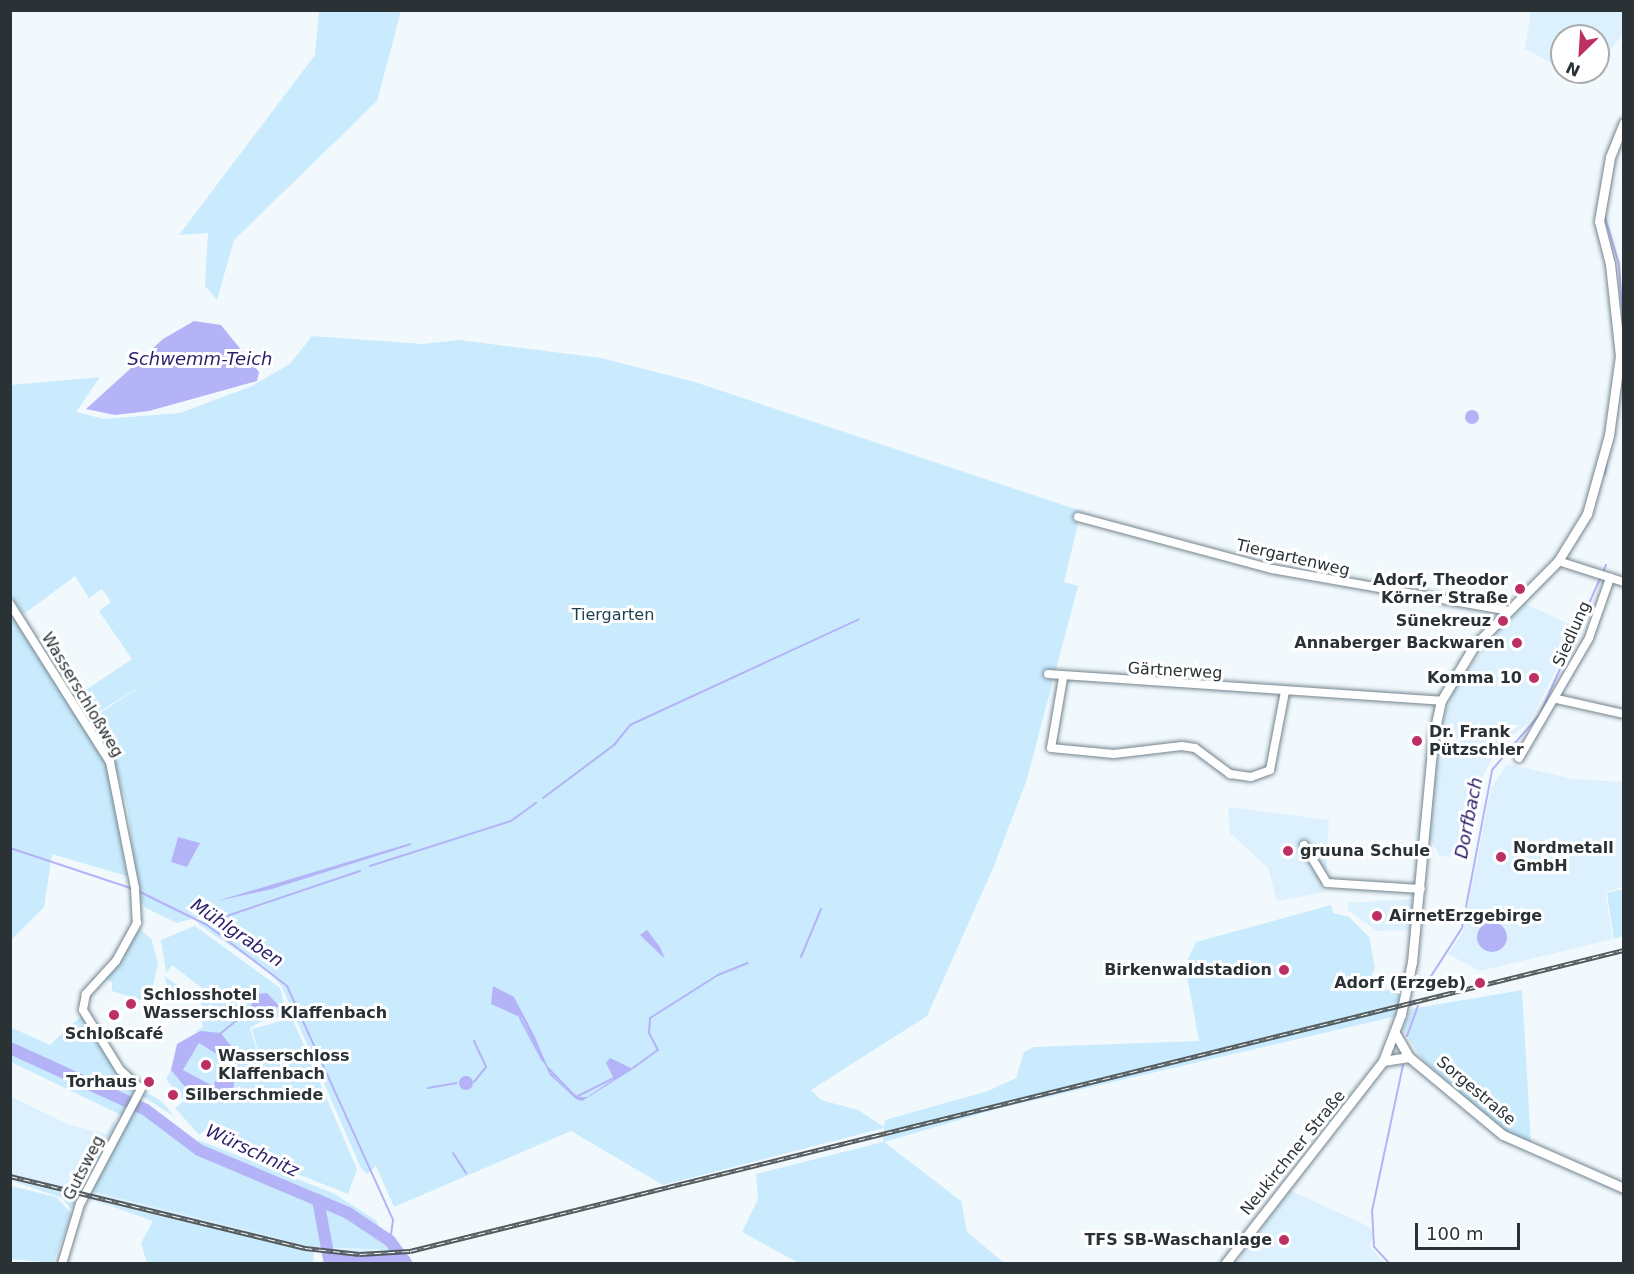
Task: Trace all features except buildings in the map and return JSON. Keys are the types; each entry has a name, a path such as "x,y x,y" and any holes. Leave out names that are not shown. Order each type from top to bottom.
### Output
{"street":[{"path":"1442,701 1504,610 1558,561 1587,514 1609,435 1620,356 1599,204 1623,123"},
{"name":"Tiergartenweg","path":"1078,517 1272,569 1504,610"},
{"path":"1558,561 1623,582"},
{"name":"Siedlung","path":"1519,758 1557,699 1589,638 1610,578"},
{"name":"Wasserschloßweg","path":"10,604 110,762 135,890 137,923 117,961 87,994 83,1010 120,1070 140,1091"},
{"name":"Gärtnerweg","path":"1048,675 1063,678 1442,701"},
{"path":"1063,678 1051,748 1114,754 1182,746 1196,748 1230,774 1251,777 1270,770 1285,691"},
{"path":"1557,699 1623,714"},
{"name":"Neukirchner Straße","path":"1225,1263 1383,1061 1395,1033 1421,889 1433,738 1442,701"},
{"path":"1304,845 1327,883 1421,889"},
{"name":"Sorgestraße","path":"1395,1033 1409,1057 1513,1142 1623,1188"},
{"path":"1383,1061 1409,1057"},
{"name":"Gutsweg","path":"62,1263 78,1210 140,1091"}],"shaded area":[{"path":"1531,11 1623,11 1623,34 1610,50 1610,24 1550,24 1550,63 1525,49"},
{"path":"1521,602 1578,628 1529,722 1499,746 1480,782 1468,857 1440,856 1429,836 1437,746 1445,714 1456,684"},
{"path":"1507,764 1573,779 1623,782 1623,887 1605,892 1613,939 1480,971 1448,954 1463,932 1491,788"},
{"name":"gruuna Schule","path":"1228,807 1329,820 1325,892 1277,901 1268,868 1230,833"},
{"path":"1414,899 1410,930 1377,931 1348,910 1348,903"},
{"path":"11,1097 70,1125 106,1134 113,1121 116,1125 79,1198 11,1180"},
{"path":"1289,1190 1368,1226 1374,1232 1370,1247 1384,1263 1236,1263"},
{"path":"91,1191 314,1246 314,1253 86,1200"},
{"path":"333,1248 388,1251 389,1256 332,1255"}],"green space":[{"path":"319,11 401,11 377,101 234,240 217,300 205,286 208,233 179,235 315,55"},
{"name":"Tiergarten","path":"312,336 422,344 459,340 601,358 695,382 1081,511 1064,582 1078,586 1027,779 994,866 927,1016 811,1090 821,1100 858,1110 884,1127 885,1120 988,1091 1016,1078 1024,1052 1034,1047 1199,1041 1185,966 1196,942 1331,905 1333,913 1349,917 1369,937 1375,968 1364,991 1400,989 1397,1016 997,1109 884,1142 961,1201 967,1232 1004,1263 799,1263 742,1232 758,1199 756,1174 883,1142 884,1128 663,1185 571,1131 394,1207 376,1166 367,1174 361,1168 282,987 270,972 198,924 210,914 177,923 146,908 139,899 127,805 113,760 91,719 147,682 94,715 80,694 132,659 99,611 111,602 102,589 89,598 75,576 24,614 11,597 11,385 100,377 76,412 104,419 180,413 252,386 290,364"},
{"path":"11,602 109,762 127,876 52,854 44,907 11,940"},
{"path":"1623,889 1623,936 1614,939 1607,893"},
{"path":"195,926 280,988 287,1015 260,1022 250,1028 263,1070 252,1029 292,1018 357,1169 348,1194 215,1141 213,1124 199,1135 175,1108 184,1101 166,1079 171,1070 193,1097 234,1085 240,1071 200,1031 195,1032 203,1027 202,1020 187,1019 188,1013 201,1014 202,988 172,965 166,973 161,940"},
{"path":"140,929 151,939 158,962 152,991 144,1001 112,991 112,982 104,979"},
{"path":"164,976 180,987 180,995 170,994"},
{"path":"1522,990 1531,1144 1509,1135 1482,1114 1421,1058 1403,1029 1411,1009"},
{"path":"81,1016 135,1088 123,1116 11,1062 10,1027 50,1045"},
{"path":"199,1043 226,1060 213,1086 183,1070"},
{"path":"147,1093 161,1101 175,1117 141,1095"},
{"path":"135,1109 218,1162 347,1215 391,1250 314,1247 91,1191"},
{"path":"198,1140 335,1194 377,1221 380,1230 319,1197 201,1148"},
{"path":"10,1180 79,1198 71,1209 62,1198"},
{"path":"11,1186 56,1197 72,1214 53,1263 11,1259"},
{"path":"103,1203 305,1250 314,1253 313,1263 147,1263 141,1243 153,1221"}],"water":[{"name":"Schwemm-Teich","path":"194,321 221,325 259,372 257,381 149,411 115,415 86,409 163,339"},
{"path":"1469,410 1475,410 1479,417 1475,424 1469,424 1465,420 1465,414"},
{"path":"178,837 200,843 187,867 171,862"},
{"path":"411,843 411,845 272,889 217,901"},
{"path":"1492,922 1503,926 1507,937 1503,948 1492,952 1481,948 1477,937 1481,926"},
{"path":"647,930 660,947 665,959 640,935"},
{"path":"493,986 514,997 550,1072 575,1097 587,1097 614,1079 606,1063 610,1058 633,1069 582,1101 576,1099 550,1075 522,1018 491,1004"},
{"path":"267,993 279,1006 267,1015 249,1010 256,994"},
{"path":"200,1031 221,1033 240,1058 233,1089 217,1098 193,1097 171,1070 177,1044","holes":["199,1043 226,1060 213,1086 183,1070"]},
{"path":"463,1076 469,1076 473,1083 469,1090 463,1090 459,1086 459,1080"}],"waterway":[{"name":"Dorfbach","path":"1604,214 1619,264 1622,309"},
{"name":"Dorfbach","path":"1622,314 1624,329"},
{"name":"Dorfbach","path":"1616,418 1623,367"},
{"name":"Dorfbach","path":"1605,474 1607,459"},
{"name":"Dorfbach","path":"1424,987 1462,928 1492,770 1540,714 1606,565"},
{"path":"543,798 614,745 630,725 859,619"},
{"path":"370,866 511,821 536,803"},
{"name":"Mühlgraben","path":"10,848 133,889"},
{"path":"215,920 360,871"},
{"name":"Mühlgraben","path":"138,891 207,925 287,986 393,1220 390,1241"},
{"path":"801,957 821,909"},
{"path":"633,1068 658,1050 649,1033 650,1018 718,975 748,963"},
{"name":"Dorfbach","path":"1407,1036 1418,1006"},
{"path":"221,1033 249,1010"},
{"path":"520,1018 543,1061"},
{"path":"474,1041 486,1067 474,1082"},
{"name":"Würschnitz","path":"10,1048 146,1110 199,1150 348,1213 390,1241 407,1264"},
{"name":"Dorfbach","path":"1390,1264 1374,1247 1372,1211 1403,1065"},
{"path":"548,1068 576,1097 614,1078"},
{"path":"428,1088 457,1083"},
{"path":"453,1153 466,1173"},
{"path":"318,1200 329,1259 405,1261"}],"railway":[{"path":"10,1176 305,1248 360,1254 410,1251 1624,950"}],"place":[{"name":"Adorf, Theodor Körner Straße","path":"1520,589"},
{"name":"Sünekreuz","path":"1503,621"},
{"name":"Annaberger Backwaren","path":"1517,643"},
{"name":"Komma 10","path":"1534,678"},
{"name":"Dr. Frank Pützschler","path":"1417,741"},
{"name":"gruuna Schule","path":"1288,851"},
{"name":"Nordmetall GmbH","path":"1501,857"},
{"name":"AirnetErzgebirge","path":"1377,916"},
{"name":"Birkenwaldstadion","path":"1284,970"},
{"name":"Adorf (Erzgeb)","path":"1480,983"},
{"name":"Schlosshotel Wasserschloss Klaffenbach","path":"131,1004"},
{"name":"Schloßcafé","path":"114,1015"},
{"name":"Wasserschloss Klaffenbach","path":"206,1065"},
{"name":"Torhaus","path":"149,1082"},
{"name":"Silberschmiede","path":"173,1095"},
{"name":"TFS SB-Waschanlage","path":"1284,1240"}]}
